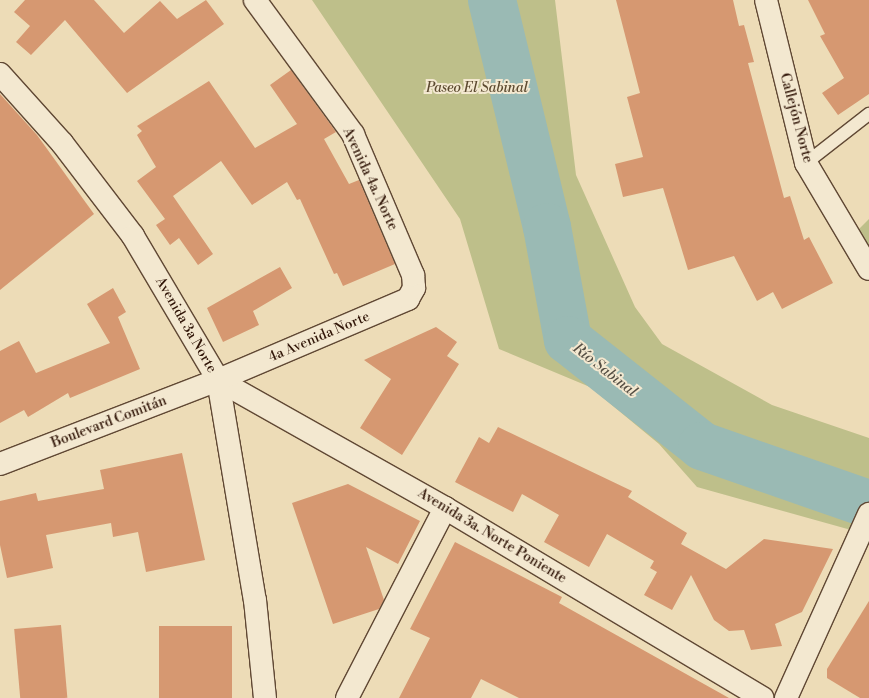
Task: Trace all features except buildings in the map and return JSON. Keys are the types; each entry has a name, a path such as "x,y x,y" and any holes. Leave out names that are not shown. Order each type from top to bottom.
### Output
{"street":[{"name":"Avenida 4a. Norte","path":"255,0 353,134 413,276 414,288"},
{"name":"Callejón Norte","path":"766,0 806,163 869,269"},
{"name":"Avenida 3a Norte","path":"0,74 57,137 133,236 218,380 255,600 265,698"},
{"name":"4a Avenida Norte","path":"218,380 408,299 414,288"},
{"name":"Boulevard Comitán","path":"0,464 218,380"},
{"name":"Avenida 3a. Norte Poniente","path":"218,380 445,508 763,698"},
{"path":"347,698 445,508"},
{"path":"786,698 868,517"}],"lane":[{"path":"806,163 869,114"}],"green space":[{"name":"Paseo El Sabinal","path":"312,0 555,0 576,175 635,307 662,344 772,405 869,438 869,535 697,487 659,444 590,387 499,349 460,219"},
{"path":"869,219 869,258 855,233"}],"waterway":[{"name":"Río Sabinal","path":"492,0 547,227 568,340 702,446 869,504"}]}
